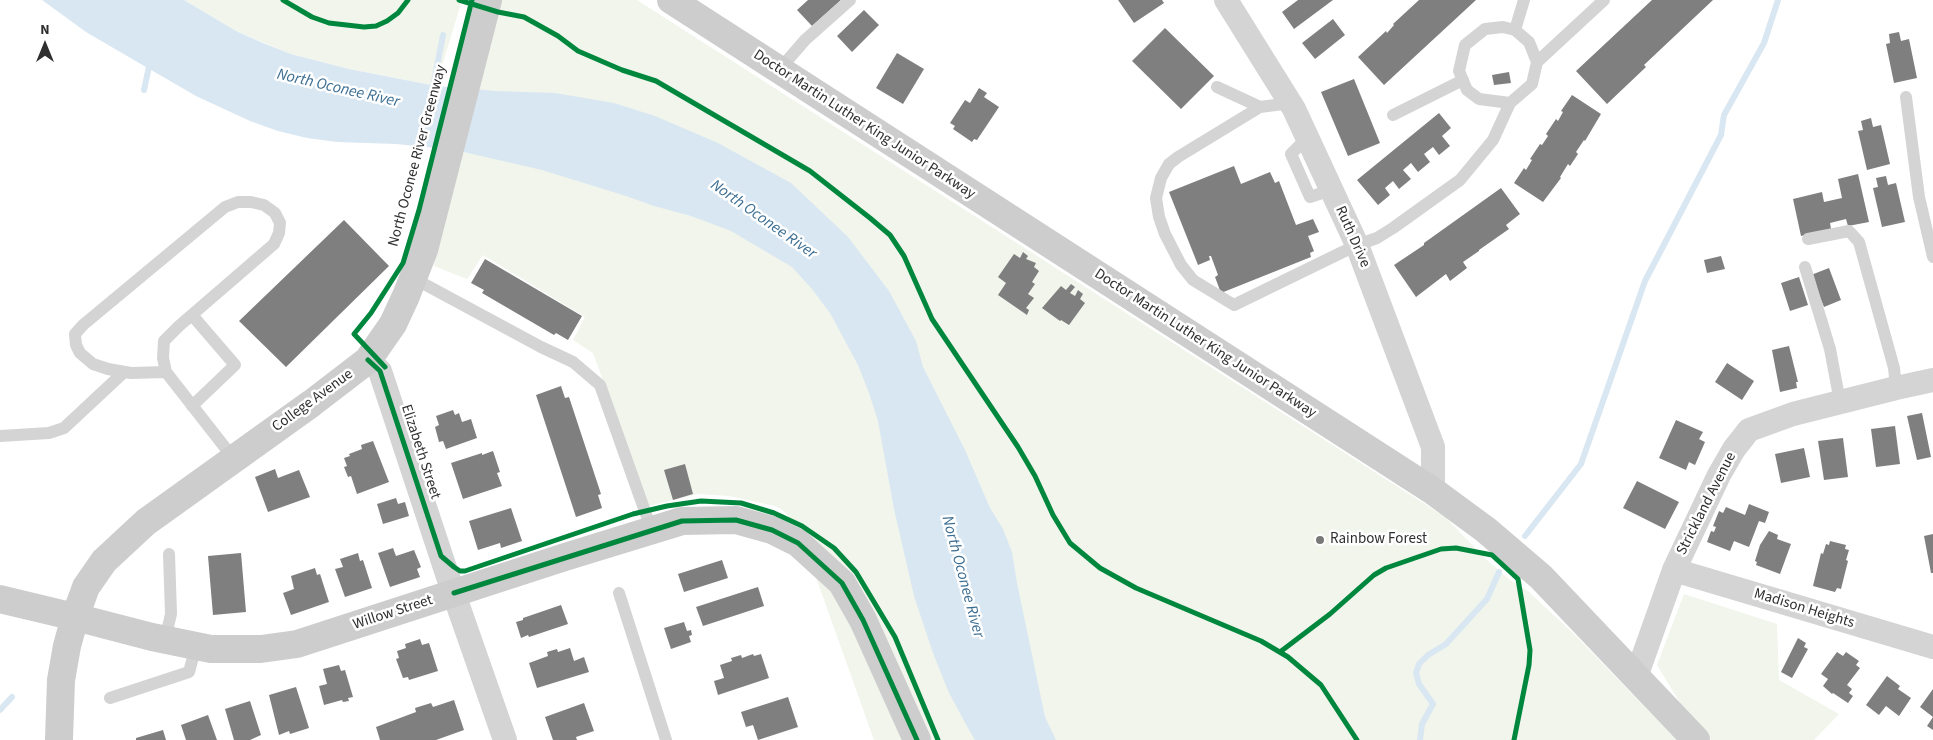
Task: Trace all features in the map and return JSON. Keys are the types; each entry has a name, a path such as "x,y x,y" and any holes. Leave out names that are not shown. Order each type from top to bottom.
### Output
{"street":[{"name":"College Avenue","path":"59,740 60,680 75,616 86,587 104,561 146,522 312,403 368,360 393,324 424,250 488,0"},
{"name":"Doctor Martin Luther King Junior Parkway","path":"671,0 1433,491 1486,530 1541,577 1696,740"},
{"name":"Ruth Drive","path":"1226,0 1291,103 1357,245 1433,448 1433,491"},
{"name":"Elizabeth Street","path":"368,360 380,371 505,740"},
{"name":"Strickland Avenue","path":"1636,677 1674,570 1719,474 1734,449 1749,430 1793,414 1933,380"},
{"name":"Willow Street","path":"0,599 75,616 165,640 211,649 261,649 298,644 682,521 736,520 772,530 798,543 842,582 863,620 917,740"},
{"name":"Madison Heights","path":"1674,570 1933,647"}],"lane":[{"path":"779,70 805,40 850,0"},
{"path":"1515,30 1524,0"},
{"path":"1291,103 1260,107 1178,157 1169,164 1161,178 1156,198 1159,217 1164,234 1181,265 1193,280 1234,305 1357,245 1377,238 1460,180 1493,140 1510,103 1532,84 1537,62 1604,0"},
{"path":"1510,103 1478,99 1467,90 1459,71 1465,45 1485,29 1503,27 1515,30 1529,42 1537,62"},
{"path":"1393,114 1463,80"},
{"path":"1217,88 1260,107"},
{"path":"1906,97 1918,197 1933,257"},
{"path":"166,372 124,372 93,364 80,353 76,345 75,334 83,325 224,207 238,202 264,205 275,213 280,223 279,233 274,244 164,341 166,372 234,459"},
{"path":"1808,239 1849,231 1859,242 1894,368 1896,388"},
{"path":"1805,267 1830,349 1840,402"},
{"path":"413,278 541,347 574,362 600,385 652,531"},
{"path":"192,315 235,365 192,406"},
{"path":"0,436 49,433 64,428 124,372"},
{"path":"165,640 172,614 169,554"},
{"path":"619,593 666,740"},
{"path":"110,698 189,672 196,646"}],"shaded area":[{"path":"184,0 462,0 436,86 349,69 291,54 236,31"},
{"path":"499,0 637,0 1445,517 1487,560 1510,580 1529,592 1575,635 1677,740 874,740 798,527 784,511 775,506 729,496 697,494 649,506 593,353 573,340 585,317 483,255 467,279 434,266 439,232"},
{"path":"1684,594 1777,624 1779,680 1839,714 1814,740 1711,740 1693,724 1657,665"}],"water":[{"name":"North Oconee River","path":"42,0 184,0 236,31 263,43 291,54 349,69 436,86 555,93 614,103 655,116 718,143 791,183 848,237 889,291 916,341 923,367 965,450 990,508 1003,529 1012,552 1045,717 1056,740 975,740 968,728 949,693 914,596 894,509 878,421 869,393 858,365 830,313 792,267 731,231 691,216 542,170 455,150 396,144 337,142 307,138 278,131 250,121 196,96 86,32"}],"building":[{"path":"808,0 841,0 812,26 797,10"},
{"path":"1118,0 1162,0 1164,3 1134,23"},
{"path":"1298,0 1333,0 1294,29 1282,12"},
{"path":"1419,0 1476,0 1384,85 1358,57 1386,31 1387,33 1393,24"},
{"path":"1652,0 1713,0 1644,65 1646,67 1607,104 1576,71"},
{"path":"864,10 879,25 852,52 837,36"},
{"path":"1333,19 1345,35 1315,59 1302,43"},
{"path":"1165,28 1214,76 1181,109 1132,61"},
{"path":"1899,32 1901,41 1909,39 1917,78 1894,83 1886,44 1890,43 1889,34"},
{"path":"897,53 924,69 903,104 876,88"},
{"path":"1509,72 1511,83 1494,85 1492,75"},
{"path":"1354,79 1380,143 1348,156 1321,92"},
{"path":"979,88 987,93 984,97 999,107 977,140 974,139 972,142 953,129 955,126 950,123 965,100 970,103"},
{"path":"1572,95 1601,114 1576,152 1578,154 1570,166 1568,164 1561,178 1543,202 1514,183 1524,168 1526,170 1532,160 1530,159 1548,136 1546,134 1556,119 1558,121 1563,112 1561,111"},
{"path":"1439,113 1451,128 1442,136 1450,146 1439,155 1433,147 1424,154 1430,162 1418,172 1411,163 1403,170 1411,179 1399,189 1393,181 1385,188 1390,195 1378,205 1357,180"},
{"path":"1871,118 1873,127 1881,125 1890,164 1867,170 1858,131 1863,130 1861,121"},
{"path":"1234,166 1241,184 1270,172 1275,183 1279,181 1296,225 1313,219 1319,232 1308,236 1314,251 1310,253 1311,257 1221,293 1215,277 1218,275 1211,256 1209,256 1210,260 1198,265 1169,192"},
{"path":"1858,174 1869,222 1848,226 1846,219 1830,223 1831,229 1801,236 1793,199 1822,192 1824,202 1842,198 1838,179"},
{"path":"1886,176 1888,185 1896,183 1905,222 1882,227 1873,188 1878,187 1876,178"},
{"path":"1501,188 1520,214 1506,225 1509,229 1463,262 1467,268 1450,281 1446,274 1416,297 1394,265"},
{"path":"344,220 389,266 286,367 239,321"},
{"path":"1023,252 1028,256 1026,259 1036,263 1034,267 1039,271 1032,282 1035,284 1028,294 1034,298 1026,308 1029,310 1027,315 998,295 1006,283 998,277 1014,254 1020,258"},
{"path":"1721,256 1725,269 1707,273 1704,260"},
{"path":"485,259 582,316 568,340 556,333 554,335 482,293 484,290 471,283"},
{"path":"1829,268 1841,300 1824,307 1811,275"},
{"path":"1799,277 1808,305 1790,311 1781,283"},
{"path":"1071,284 1075,287 1070,293 1075,296 1078,290 1083,294 1080,299 1085,303 1069,325 1042,308 1061,286 1066,290"},
{"path":"1789,346 1798,382 1796,382 1797,388 1780,392 1772,350"},
{"path":"1727,363 1754,381 1742,400 1715,382"},
{"path":"561,386 565,398 569,397 601,494 598,495 602,508 576,517 536,395"},
{"path":"453,410 455,415 459,413 462,422 471,419 477,438 446,449 443,441 439,442 435,427 439,425 436,416"},
{"path":"1922,413 1931,457 1917,460 1907,416"},
{"path":"1676,420 1703,432 1699,439 1705,442 1695,465 1689,462 1686,470 1659,458"},
{"path":"1895,426 1900,464 1876,467 1871,429"},
{"path":"1843,438 1848,477 1824,480 1818,441"},
{"path":"373,441 389,482 357,494 351,476 348,477 344,467 347,466 344,458 362,449 361,445"},
{"path":"1804,448 1810,477 1781,483 1775,454"},
{"path":"493,451 500,472 497,473 502,486 463,499 451,463"},
{"path":"685,464 693,494 673,500 664,470"},
{"path":"275,469 278,478 299,470 310,497 268,512 255,477"},
{"path":"1637,481 1679,502 1665,529 1623,508"},
{"path":"396,498 398,504 405,502 409,516 383,524 377,504"},
{"path":"1749,504 1769,512 1765,523 1759,521 1749,547 1734,541 1730,551 1707,542 1711,531 1714,532 1716,527 1713,526 1719,511 1723,513 1726,507 1745,515"},
{"path":"511,508 522,541 501,548 500,543 478,550 469,521"},
{"path":"1769,531 1778,535 1777,539 1791,544 1780,574 1756,565 1757,562 1755,561 1760,545"},
{"path":"1933,534 1933,573 1931,573 1924,536"},
{"path":"1830,541 1846,545 1845,549 1849,550 1841,589 1837,588 1835,592 1813,586 1821,553 1823,554 1826,544 1829,545"},
{"path":"393,548 396,556 414,550 421,567 417,569 420,577 390,587 378,553"},
{"path":"241,553 246,612 213,615 208,556"},
{"path":"358,553 360,561 363,560 372,588 345,597 335,569 343,567 340,559"},
{"path":"722,560 728,578 684,592 678,574"},
{"path":"315,568 317,575 320,574 329,602 291,615 283,593 294,589 291,576"},
{"path":"758,587 764,606 703,626 696,607"},
{"path":"561,605 568,624 521,638 516,622"},
{"path":"684,622 687,631 691,630 692,635 689,636 691,642 671,649 664,628"},
{"path":"1798,638 1806,643 1804,647 1808,649 1792,678 1781,672"},
{"path":"420,639 422,645 429,643 438,671 409,680 408,677 403,678 396,659 399,658 397,651 406,648 405,644"},
{"path":"570,648 574,661 584,657 589,672 537,688 529,663 548,656 547,652 557,649 558,652"},
{"path":"1837,652 1843,656 1846,652 1859,661 1856,665 1860,668 1847,685 1852,689 1849,693 1853,696 1848,703 1832,694 1823,686 1828,679 1821,674"},
{"path":"753,654 754,656 761,654 769,678 718,695 714,681 724,678 720,665 732,661 731,658 741,655 742,658"},
{"path":"339,665 341,671 345,670 353,697 348,698 349,701 343,702 342,700 324,705 319,686 327,684 323,669"},
{"path":"1887,676 1900,686 1898,689 1911,698 1899,716 1886,706 1879,715 1866,705"},
{"path":"296,687 309,728 290,734 289,731 279,735 269,695"},
{"path":"1933,689 1933,717 1920,707"},
{"path":"788,697 798,727 758,740 753,725 746,727 741,712"},
{"path":"454,700 464,730 436,740 380,740 376,727 416,712 415,708 431,703 433,707"},
{"path":"250,701 261,735 250,740 234,740 225,709"},
{"path":"584,703 594,731 576,737 577,740 553,740 545,717"},
{"path":"208,715 217,740 186,740 181,725"},
{"path":"1933,717 1933,730 1927,726"},
{"path":"163,730 166,740 136,740 136,738"}],"waterway":[{"path":"1525,536 1581,464 1645,281 1721,135 1724,115 1764,43 1778,0"},
{"path":"432,93 443,35"},
{"path":"144,90 150,62"},
{"path":"1420,740 1422,724 1433,704 1419,684 1416,673 1419,664 1428,655 1446,644 1487,599 1499,572"},
{"path":"0,710 12,697"}],"cycle path":[{"path":"283,0 312,17 329,23 364,27 376,26 387,21 398,13 408,0"},
{"path":"459,0 498,12 524,17 558,36 578,51 622,70 656,81 810,171 870,218 890,235 904,256 932,319 1018,447 1035,476 1053,515 1070,543 1100,568 1136,588 1261,641 1288,657 1321,685 1357,740"},
{"name":"North Oconee River Greenway","path":"385,367 354,334 371,313 403,263 419,210 472,0"},
{"path":"368,360 380,371 441,556 454,567 460,571 465,571 633,514 667,506 701,501 741,503 774,513 802,526 834,548 856,572 895,637 938,740"},
{"path":"454,593 682,521 736,520 772,530 798,543 842,583 863,620 917,740"},
{"path":"1280,652 1330,614 1374,575 1386,568 1441,549 1456,548 1492,555 1518,579 1530,650 1529,665 1514,740"}],"place":[{"name":"Rainbow Forest","path":"1320,540"}]}
